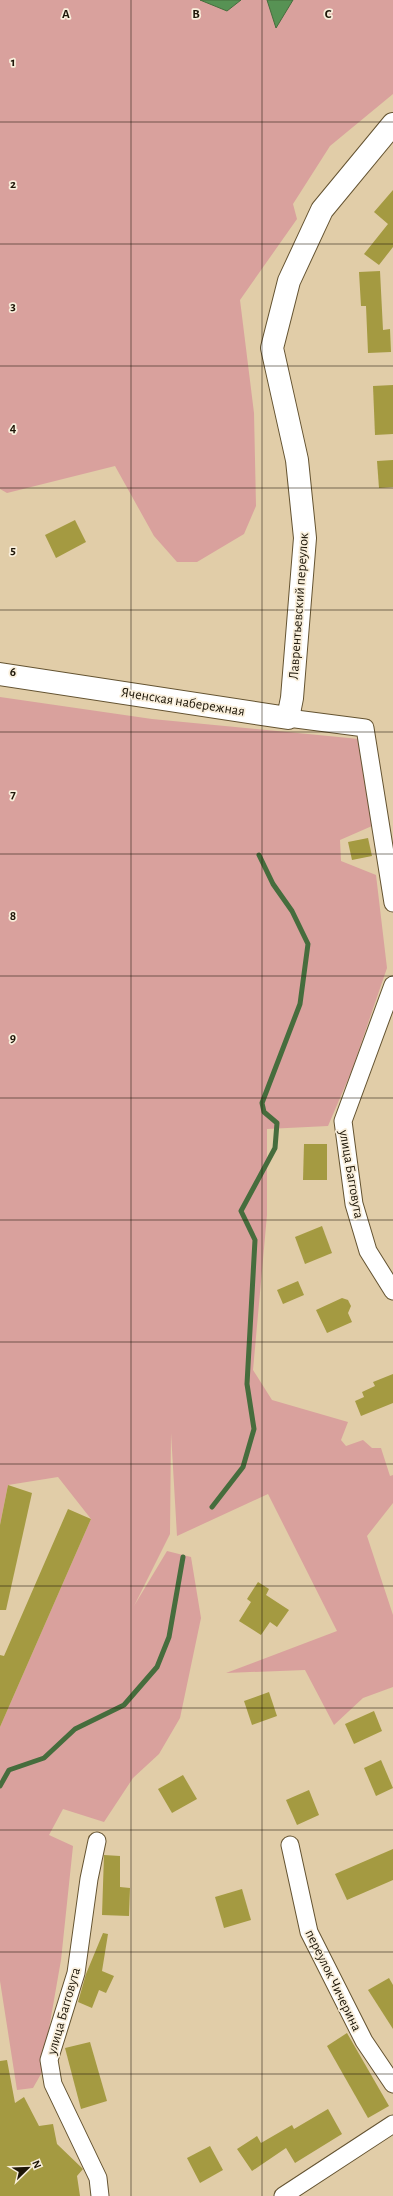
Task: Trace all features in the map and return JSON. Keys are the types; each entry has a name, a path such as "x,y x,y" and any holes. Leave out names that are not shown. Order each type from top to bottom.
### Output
{"street":[{"name":"Лаврентьевский переулок","path":"288,718 292,698 305,538 297,460 272,348 289,281 322,210 393,124"},
{"name":"Яченская набережная","path":"0,674 288,718 365,728 393,903"},
{"name":"улица Багговута","path":"393,985 343,1121 354,1204 368,1251 393,1291"},
{"name":"улица Багговута","path":"97,1841 88,1879 76,1973 49,2060 53,2084 98,2178 100,2196"},
{"name":"переулок Чичерина","path":"290,1845 309,1932 364,2041 393,2084"},
{"path":"283,2196 393,2124"}],"shaded area":[{"path":"0,0 200,0 227,11 241,0 267,0 276,27 293,0 393,0 393,94 330,146 293,204 297,219 240,300 254,413 256,506 244,534 197,562 177,562 154,536 115,466 7,493 0,489"},
{"path":"200,0 241,0 227,11"},
{"path":"267,0 293,0 276,28"},
{"path":"0,697 152,719 359,739 372,826 340,840 341,861 376,875 387,968 352,1070 328,1126 267,1129 267,1215 253,1370 272,1400 348,1422 341,1440 346,1446 363,1440 372,1448 381,1448 390,1476 393,1475 393,1503 367,1536 393,1615 393,1687 363,1698 334,1725 305,1670 226,1673 337,1631 268,1494 177,1536 171,1433 170,1534 134,1606 167,1551 191,1557 201,1618 180,1718 159,1754 133,1778 104,1822 63,1809 49,1835 73,1846 61,1960 41,2074 33,2088 17,2090 0,1981 0,1727 91,1519 58,1477 8,1485 0,1525"}],"building":[{"path":"393,190 393,247 379,265 364,254 388,224 374,212"},
{"path":"380,271 383,330 390,329 391,352 368,353 366,306 361,306 359,272"},
{"path":"393,385 393,434 375,435 373,386"},
{"path":"393,460 393,487 379,488 377,461"},
{"path":"75,520 86,542 56,558 45,535"},
{"path":"368,838 372,856 352,860 348,842"},
{"path":"304,1144 327,1144 327,1180 303,1180"},
{"path":"322,1226 332,1253 305,1264 295,1237"},
{"path":"298,1281 304,1295 283,1304 277,1290"},
{"path":"342,1298 348,1300 351,1306 348,1313 352,1322 327,1333 316,1310"},
{"path":"393,1374 393,1403 361,1416 355,1401 364,1397 362,1392 375,1386 373,1382"},
{"path":"8,1485 32,1493 6,1610 0,1610 0,1525"},
{"path":"68,1509 91,1519 0,1727 0,1655 4,1656"},
{"path":"258,1582 269,1589 266,1595 289,1610 277,1627 270,1622 261,1635 239,1621 251,1602 247,1599"},
{"path":"269,1692 277,1716 252,1725 244,1701"},
{"path":"374,1711 382,1731 354,1744 345,1724"},
{"path":"381,1760 393,1788 376,1796 364,1768"},
{"path":"183,1775 197,1799 172,1813 158,1789"},
{"path":"309,1790 319,1815 297,1825 286,1800"},
{"path":"393,1849 393,1880 347,1900 335,1874"},
{"path":"104,1855 120,1856 120,1887 130,1888 129,1916 102,1915"},
{"path":"242,1889 251,1920 224,1928 215,1897"},
{"path":"103,1933 108,1934 102,1971 114,1976 106,1993 99,1990 92,2008 78,2002 86,1974"},
{"path":"389,1978 393,1985 393,2029 368,1990"},
{"path":"347,2033 389,2106 368,2118 327,2046"},
{"path":"90,2042 107,2101 81,2109 65,2048"},
{"path":"7,2060 15,2103 24,2097 39,2126 53,2124 57,2144 83,2169 77,2176 80,2196 0,2196 0,2061"},
{"path":"328,2109 342,2134 295,2163 286,2148 252,2171 237,2149 257,2136 261,2143 292,2125 294,2129"},
{"path":"210,2146 223,2170 200,2183 187,2158"}],"waterway":[{"path":"212,1507 243,1467 254,1429 247,1384 255,1240 241,1211 275,1148 277,1123 264,1112 262,1103 300,1004 308,944 292,911 273,884 259,855"},
{"path":"0,1786 9,1770 44,1758 75,1729 124,1705 157,1667 169,1637 183,1557"}]}
